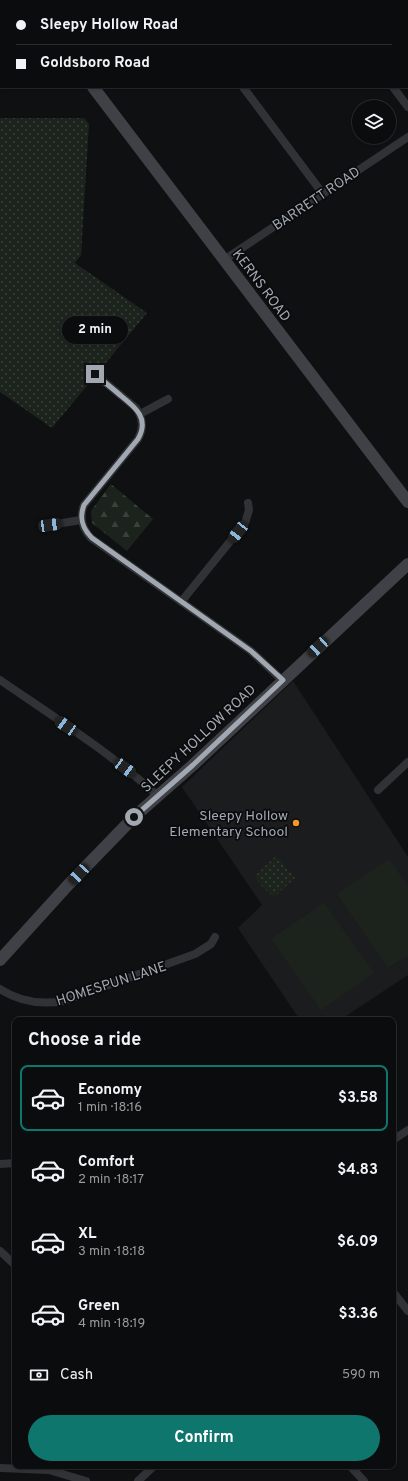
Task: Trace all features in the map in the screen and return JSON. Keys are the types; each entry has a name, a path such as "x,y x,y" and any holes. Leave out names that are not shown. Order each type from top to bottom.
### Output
{"main road":[{"name":"KERNS ROAD","path":"94,88 408,502"},
{"name":"SLEEPY HOLLOW ROAD","path":"0,960 116,834 193,765 408,564"}],"street":[{"path":"244,88 323,194"},
{"path":"394,88 408,106"},
{"name":"BARRETT ROAD","path":"224,260 408,136"},
{"path":"95,374 136,408 140,414 142,422 140,435 84,505 81,520 86,532 92,538 251,651 283,680"},
{"path":"140,414 168,399"},
{"path":"182,602 245,523 249,510 248,503"},
{"path":"50,525 81,520"},
{"path":"0,680 89,742 137,777 158,795"},
{"path":"378,790 408,762"},
{"name":"HOMESPUN LANE","path":"0,989 18,999 32,1002 45,1004 64,1001 195,954 211,944 216,937"},
{"path":"396,1138 408,1130"},
{"path":"0,1164 12,1163"},
{"path":"0,1251 12,1262"},
{"path":"396,1296 408,1311"},
{"path":"0,1468 12,1468"},
{"path":"24,1469 49,1470 86,1481"},
{"path":"138,1481 151,1469"},
{"path":"353,1469 364,1481"}],"shaded area":[{"name":"Sleepy Hollow Elementary School","path":"293,681 408,857 408,975 345,1017 298,1017 238,928 262,905 182,787"}],"green space":[{"path":"0,118 84,118 89,124 81,255 75,263 147,313 52,428 0,392"},
{"path":"111,484 153,519 127,551 92,523 91,511"},
{"path":"276,856 295,878 274,897 260,884 255,876"},
{"path":"389,859 408,886 408,955 388,968 337,894"},
{"path":"324,903 374,973 321,1010 271,939"}],"place":[{"name":"Sleepy Hollow Elementary School","path":"296,823"}],"route":[{"path":"95,374 136,408 140,414 142,429 138,439 84,505 81,520 86,532 92,538 251,651 283,680 193,765 134,817"}]}
